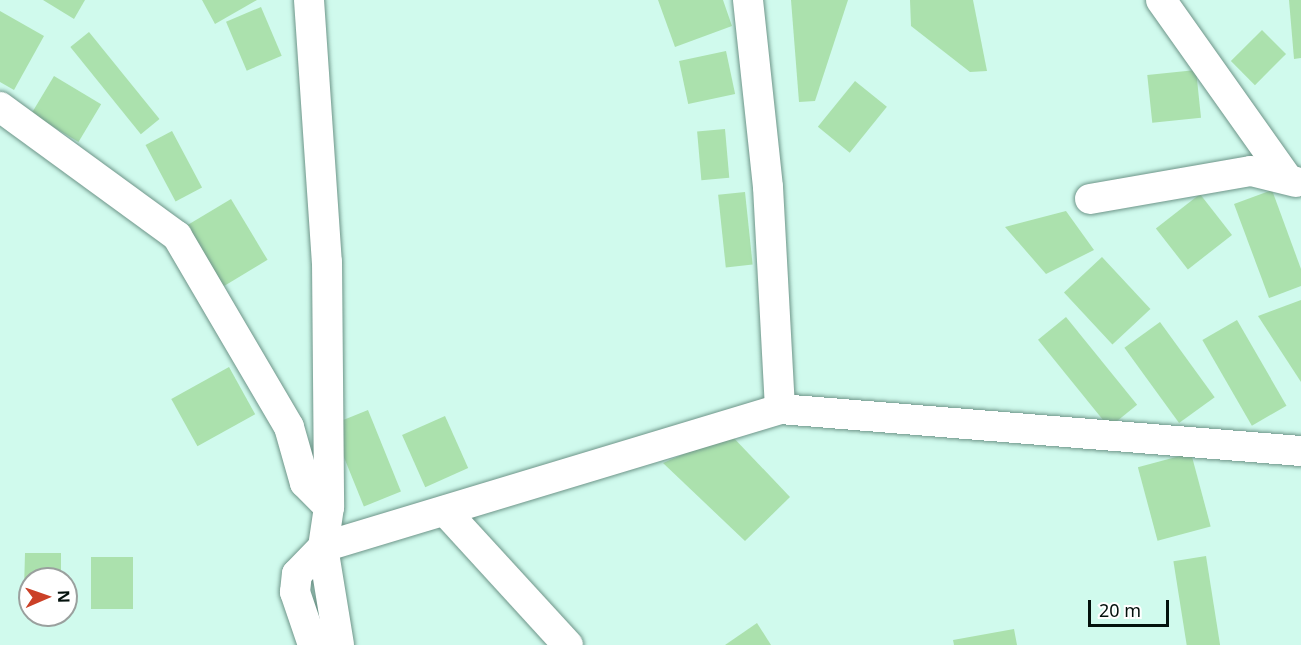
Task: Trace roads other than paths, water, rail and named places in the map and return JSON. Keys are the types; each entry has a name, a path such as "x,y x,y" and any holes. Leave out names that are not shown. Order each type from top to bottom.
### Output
{"street":[{"path":"309,0 327,261 329,507 322,547 339,645"},
{"path":"748,0 768,187 780,409"},
{"path":"1161,0 1294,181"},
{"path":"0,107 177,236 289,427 305,483 329,507"},
{"path":"1090,199 1251,171 1294,181"},
{"path":"313,645 295,592 297,574 322,547 780,409 1301,451"},
{"path":"446,511 568,645"}]}
